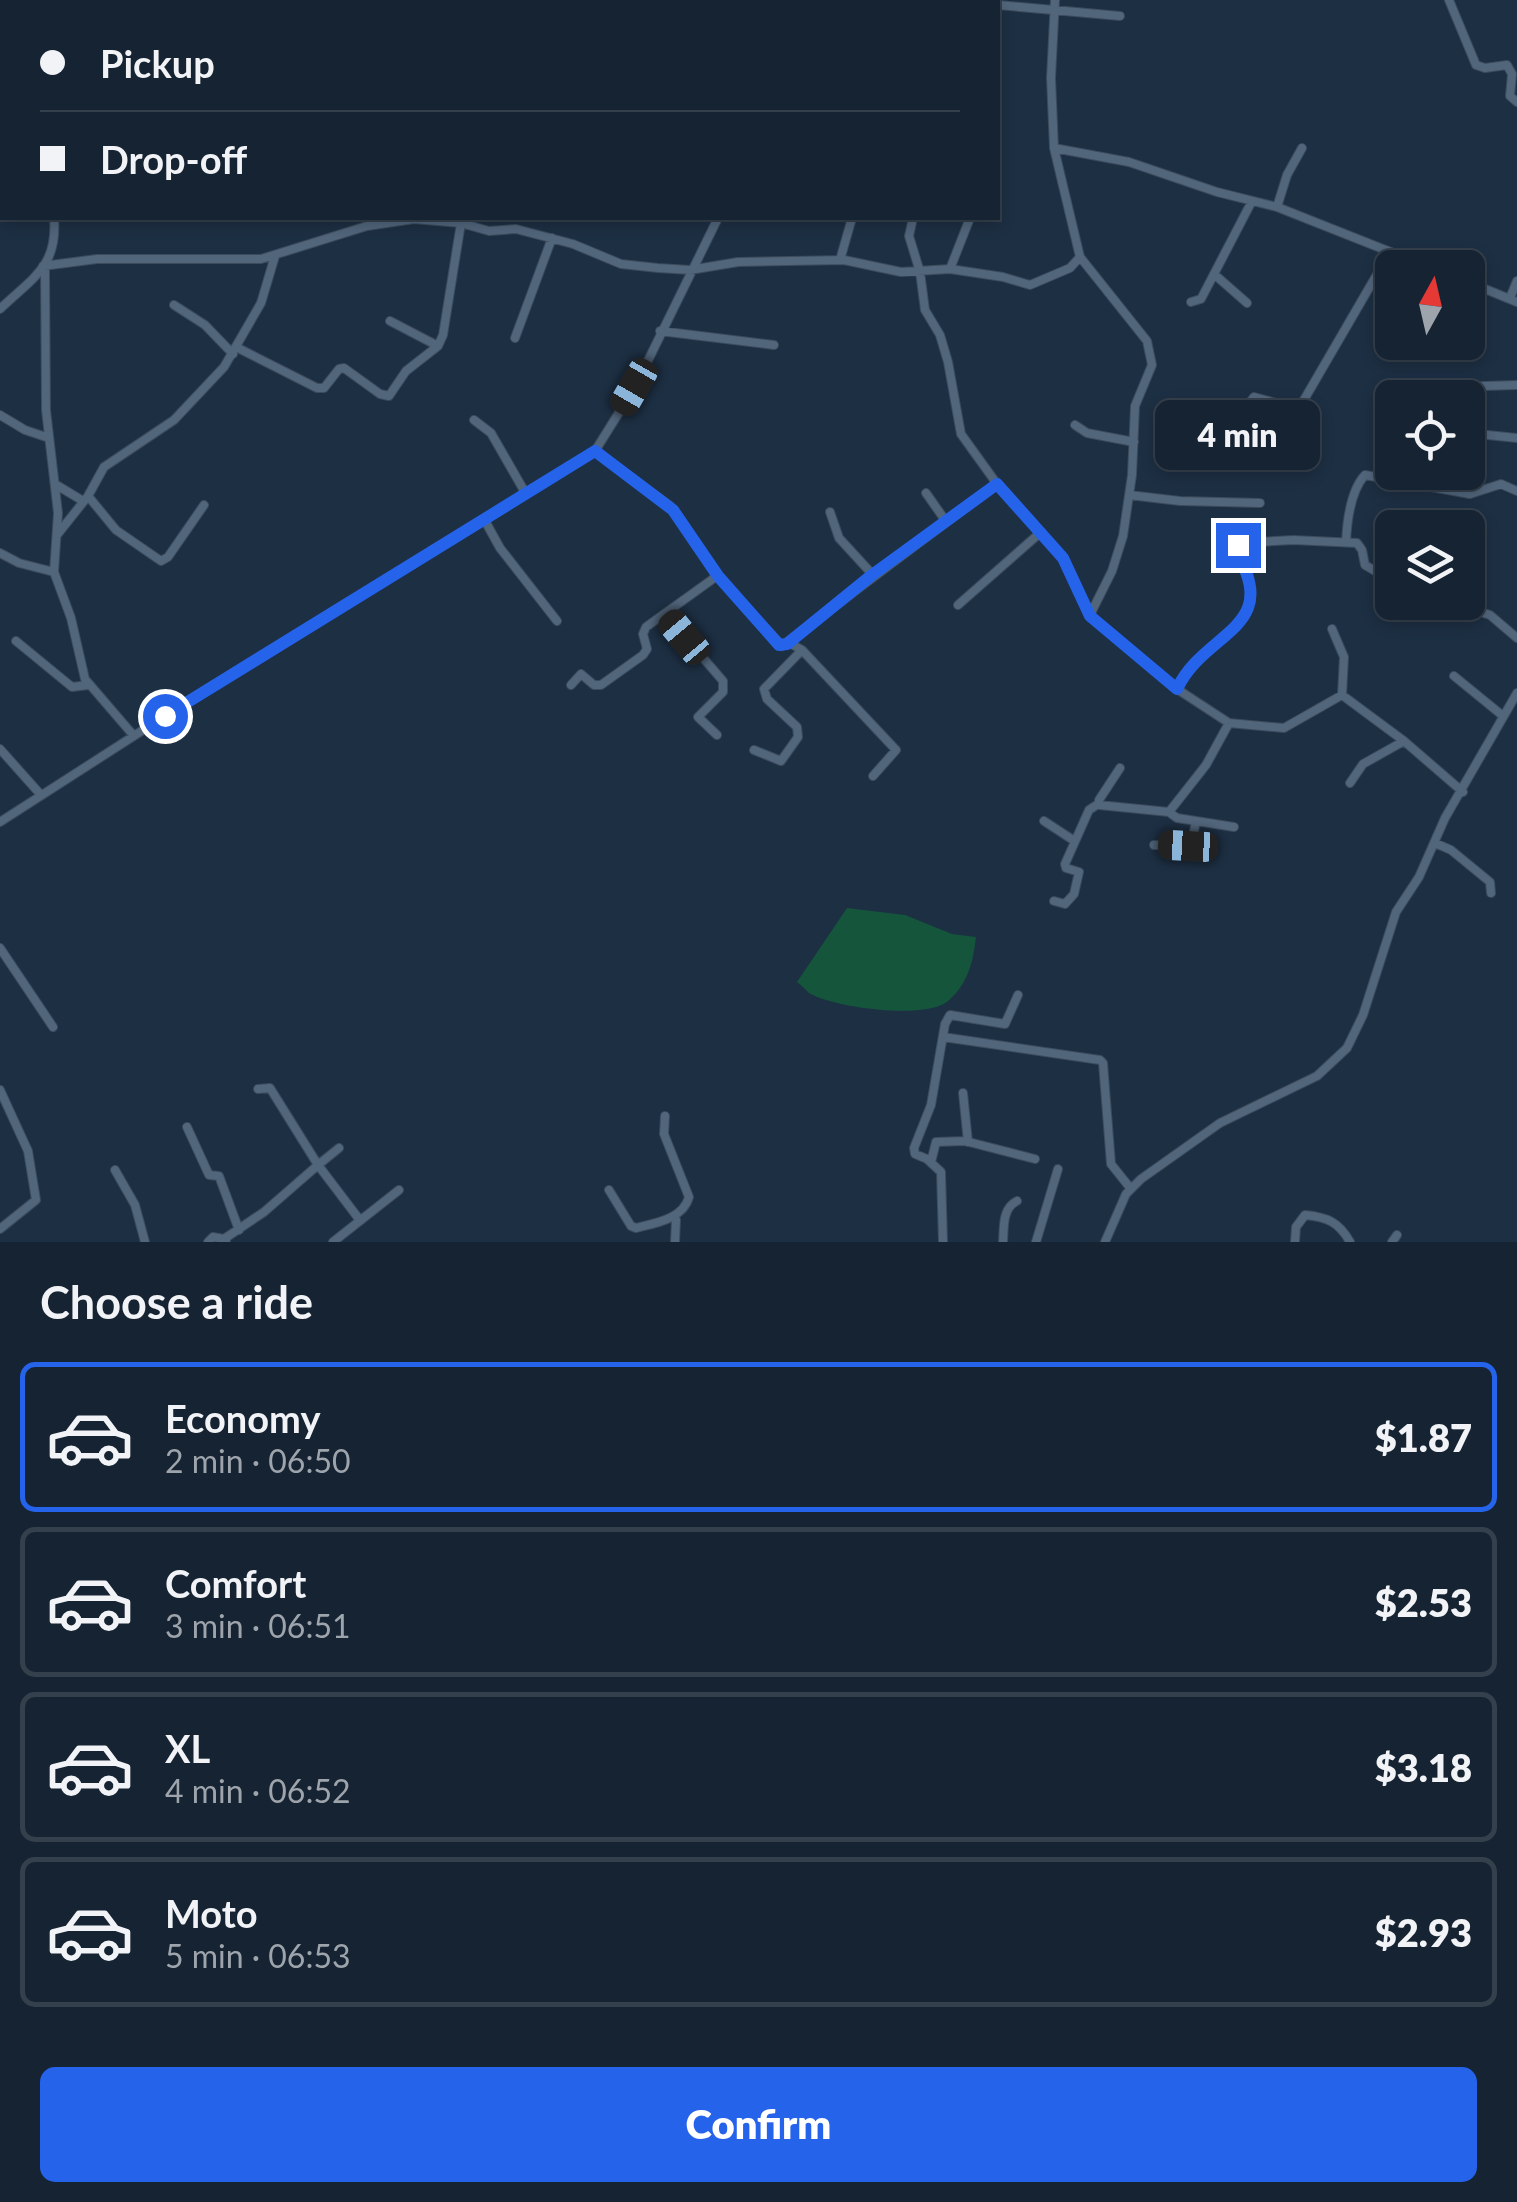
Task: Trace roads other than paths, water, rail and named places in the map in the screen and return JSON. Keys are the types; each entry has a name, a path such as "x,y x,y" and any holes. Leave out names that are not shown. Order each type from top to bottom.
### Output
{"street":[{"path":"1055,0 1051,78 1054,148 1080,257 1132,319 1150,348 1152,365 1136,400 1123,536 1090,616"},
{"path":"1449,0 1476,65 1507,66 1512,74 1510,96 1517,102"},
{"path":"1000,5 1120,16"},
{"path":"1054,148 1129,162 1277,207 1385,250"},
{"path":"1277,207 1286,175 1302,148"},
{"path":"1192,302 1201,298 1252,202"},
{"path":"0,308 44,268 54,249 54,220"},
{"path":"44,268 76,260 234,260 275,256 383,222 404,220"},
{"path":"430,220 461,222 489,231 516,229 622,264 690,270 721,264 840,260 901,272 950,269 1033,285 1072,267 1080,257"},
{"path":"489,231 491,220"},
{"path":"0,822 595,451 634,387 717,220"},
{"path":"840,260 851,220"},
{"path":"913,220 909,236 920,272 925,310 940,335 948,362 960,434 997,484 1063,558 1090,616 1177,689 1229,723 1280,729 1342,696"},
{"path":"950,269 969,220"},
{"path":"174,305 234,350 317,388 324,388 344,368 386,397 406,371 438,346 448,319 461,222"},
{"path":"514,338 552,238"},
{"path":"57,535 104,466 174,420 234,350 260,303 275,256"},
{"path":"44,268 44,358 57,535 54,572 71,618 88,685 134,736"},
{"path":"1214,274 1247,302"},
{"path":"1236,431 1240,415 1254,397 1286,406 1301,405 1375,278"},
{"path":"1485,289 1514,300 1517,282"},
{"path":"390,322 438,346"},
{"path":"660,331 774,345"},
{"path":"1485,386 1517,385"},
{"path":"0,415 49,438"},
{"path":"474,420 490,433 526,494"},
{"path":"1076,425 1087,433 1134,442"},
{"path":"1485,435 1517,438"},
{"path":"595,451 673,510 718,576 777,644 788,642 997,484"},
{"path":"1346,542 1360,480 1366,475 1470,494 1501,484 1517,491"},
{"path":"55,484 85,498 116,530 161,561 168,558 204,506"},
{"path":"926,494 946,520"},
{"path":"1128,494 1180,502 1260,503"},
{"path":"830,512 839,538 872,575"},
{"path":"484,519 500,548 557,621"},
{"path":"958,605 1040,532"},
{"path":"1177,689 1186,670 1233,630 1249,607 1252,585 1236,552 1238,545 1252,541 1358,543 1365,565 1375,571"},
{"path":"0,553 54,572"},
{"path":"571,685 580,674 594,685 601,684 643,655 644,630 718,576"},
{"path":"666,614 722,681 722,692 698,716 717,734"},
{"path":"1485,614 1517,638"},
{"path":"1332,628 1344,657 1342,696"},
{"path":"16,641 72,686 88,685"},
{"path":"788,642 802,650 896,750 873,776"},
{"path":"754,750 781,760 798,737 798,729 767,699 764,688 802,650"},
{"path":"1454,676 1503,716"},
{"path":"1104,1242 1131,1189 1204,1133 1317,1076 1348,1048 1363,1015 1390,924 1517,693"},
{"path":"1342,696 1404,741 1463,792"},
{"path":"1169,812 1203,769 1229,723"},
{"path":"1350,783 1363,764 1404,741"},
{"path":"0,749 41,795"},
{"path":"1054,901 1067,903 1077,886 1079,872 1064,866 1073,840 1089,810 1098,804 1120,768"},
{"path":"1098,804 1169,812 1234,827"},
{"path":"1044,820 1073,840"},
{"path":"1154,844 1191,846 1196,821"},
{"path":"1435,842 1490,882 1491,893"},
{"path":"0,948 53,1027"},
{"path":"943,1242 942,1178 914,1148 931,1105 943,1037 950,1016 1004,1024 1018,995"},
{"path":"943,1037 1100,1060 1111,1164 1131,1189"},
{"path":"258,1090 270,1088 318,1166 359,1219"},
{"path":"0,1090 28,1150 36,1191 36,1200 0,1229"},
{"path":"963,1093 968,1142"},
{"path":"609,1190 636,1228 674,1217 689,1200 664,1134 665,1116"},
{"path":"187,1127 209,1176 219,1176 239,1230"},
{"path":"931,1162 936,1142 968,1142 1035,1159"},
{"path":"208,1242 218,1236 225,1241 339,1148"},
{"path":"1036,1242 1058,1169"},
{"path":"114,1170 135,1205 146,1242"},
{"path":"333,1242 399,1190"},
{"path":"1003,1242 1006,1212 1017,1201"},
{"path":"1295,1242 1296,1227 1305,1215 1320,1216 1340,1225 1350,1242"},
{"path":"674,1217 675,1242"}]}
